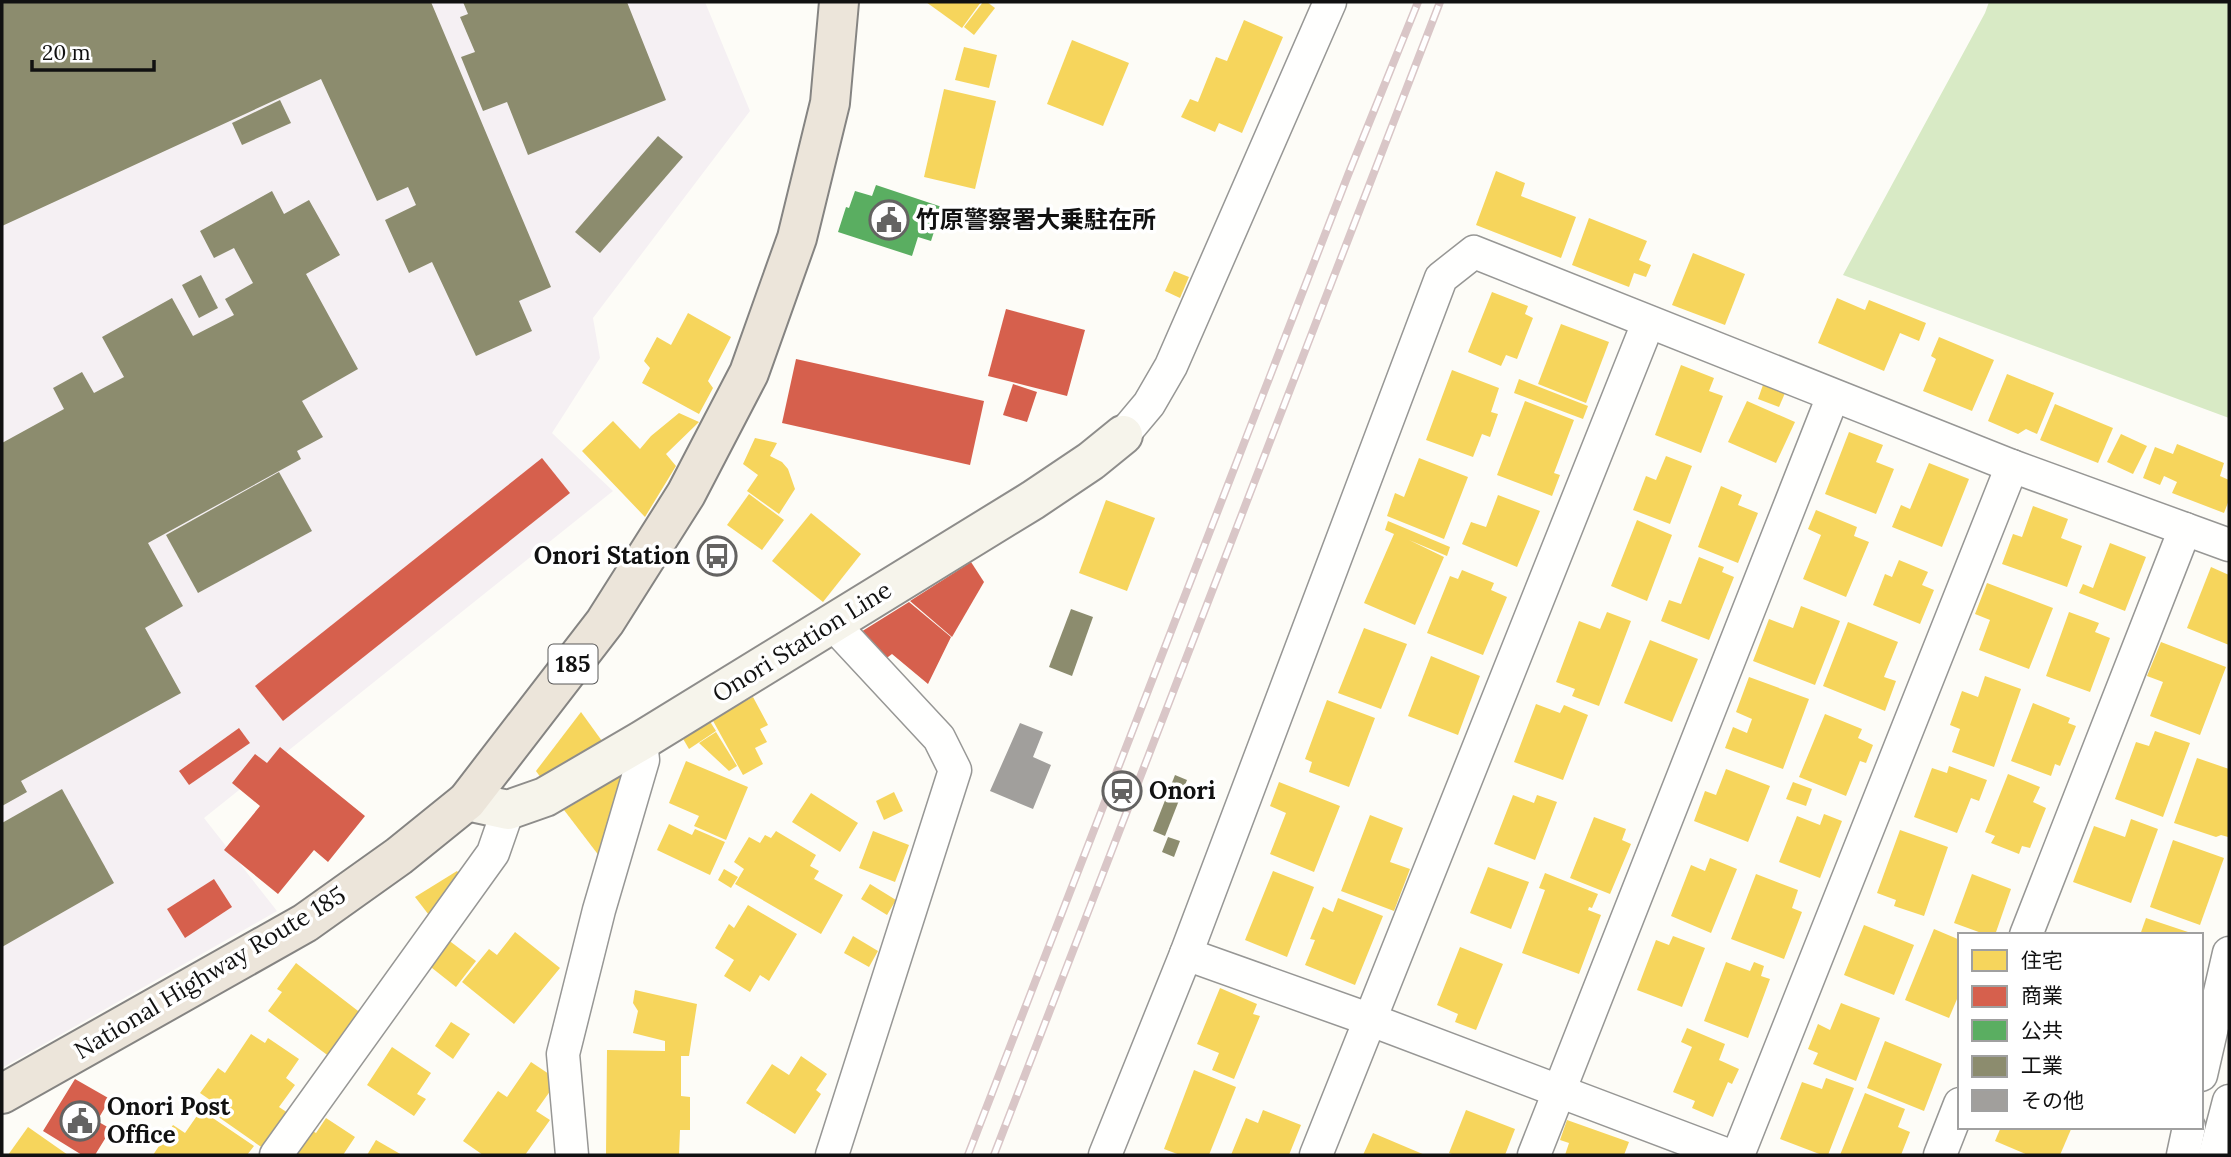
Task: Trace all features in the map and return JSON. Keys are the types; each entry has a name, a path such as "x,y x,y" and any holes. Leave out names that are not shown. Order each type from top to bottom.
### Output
{"highway":[{"name":"National Highway Route 185","path":"2,1094 305,923 399,856 467,800 605,622 686,494 748,373 797,238 830,103 839,2"}],"main road":[{"name":"Onori Station Line","path":"508,810 545,797 641,741 1033,499 1091,461 1123,435"},
{"path":"467,800 508,810"}],"street":[{"path":"1123,435 1149,404 1171,366 1329,2"},
{"path":"1105,1155 1186,954 1441,278 1474,252 2012,466 2229,545"},
{"path":"1316,1155 1648,323"},
{"path":"1534,1155 1833,396"},
{"path":"1738,1155 2012,466"},
{"path":"2027,933 2185,529"},
{"path":"832,623 939,738 955,770 832,1155"},
{"path":"572,1155 563,1054 599,910 643,760 641,741"},
{"path":"276,1155 494,853 508,810"},
{"path":"2203,1065 2229,953"},
{"path":"1186,954 1371,1020 1728,1155"},
{"path":"2215,1155 2229,1101"},
{"path":"1940,1155 1958,1109"},
{"path":"2183,1155 2189,1129"}],"shaded area":[{"path":"2,2 705,2 750,111 593,318 600,358 552,433 613,491 204,818 277,911 2,1068"}],"green space":[{"path":"1989,2 2229,2 2229,418 1843,275"}],"building: 住宅":[{"path":"926,2 981,2 962,28"},
{"path":"983,2 995,8 974,35 964,27"},
{"path":"1244,20 1283,37 1242,133 1219,123 1215,132 1181,117 1190,99 1198,102 1216,57 1227,61"},
{"path":"1072,40 1129,63 1103,126 1047,104"},
{"path":"964,47 997,55 989,88 955,80"},
{"path":"944,89 996,101 975,189 924,177"},
{"path":"1496,171 1525,183 1521,196 1576,217 1561,258 1476,225"},
{"path":"1589,218 1647,241 1639,260 1651,265 1646,277 1634,273 1629,287 1572,265"},
{"path":"1693,253 1745,274 1725,325 1672,305"},
{"path":"1174,271 1189,277 1180,298 1165,291"},
{"path":"1492,292 1528,306 1525,314 1533,318 1517,359 1506,355 1501,366 1468,352"},
{"path":"1837,298 1865,310 1869,300 1926,323 1919,341 1900,333 1884,371 1818,343"},
{"path":"688,313 731,337 708,381 713,388 699,414 642,383 650,368 644,361 657,337 671,345"},
{"path":"1561,324 1609,342 1586,403 1538,384"},
{"path":"1939,337 1994,360 1972,411 1923,391 1936,359 1931,356"},
{"path":"1681,365 1714,378 1709,391 1723,396 1701,453 1655,435"},
{"path":"1452,370 1499,388 1491,412 1498,414 1490,437 1482,434 1473,457 1426,440"},
{"path":"2007,374 2054,393 2037,434 2026,429 2018,434 1988,421"},
{"path":"1519,379 1588,406 1583,419 1514,393"},
{"path":"1763,385 1785,393 1779,407 1758,399"},
{"path":"1525,401 1574,420 1554,473 1560,475 1552,496 1497,475"},
{"path":"1747,401 1795,422 1776,463 1728,442"},
{"path":"2055,404 2113,428 2098,463 2040,440"},
{"path":"679,413 699,422 666,454 676,466 645,517 582,451 613,421 640,449"},
{"path":"1849,432 1883,445 1876,462 1894,469 1876,514 1825,494"},
{"path":"2121,434 2147,446 2133,474 2107,462"},
{"path":"755,438 777,443 770,456 782,462 788,469 795,489 779,514 747,491 758,475 743,464"},
{"path":"2177,444 2224,463 2220,476 2229,480 2229,500 2224,513 2172,493 2177,482 2164,476 2160,485 2143,478 2155,447 2173,454"},
{"path":"1666,456 1692,466 1670,524 1633,510 1646,476 1656,480"},
{"path":"1419,458 1468,477 1444,539 1387,516 1395,493 1404,497"},
{"path":"1929,463 1969,479 1942,547 1892,527 1901,505 1910,509"},
{"path":"1721,486 1742,495 1738,505 1758,513 1738,563 1698,547"},
{"path":"749,494 784,520 762,550 727,525"},
{"path":"1498,495 1540,511 1517,567 1462,544 1471,522 1486,527"},
{"path":"1106,500 1155,518 1127,591 1079,573"},
{"path":"2033,506 2068,519 2061,538 2082,546 2067,587 2002,564 2013,534 2022,537"},
{"path":"1816,510 1857,527 1854,536 1869,542 1846,597 1803,579 1821,535 1808,529"},
{"path":"811,513 861,554 823,602 772,561"},
{"path":"1637,520 1672,535 1647,601 1611,586"},
{"path":"1388,521 1450,547 1447,556 1409,540 1444,557 1415,625 1364,603 1394,534 1385,530"},
{"path":"2110,543 2146,557 2125,611 2079,593 2083,584 2093,588"},
{"path":"1699,557 1724,567 1722,572 1734,577 1709,640 1661,621 1669,600 1681,604"},
{"path":"1899,560 1928,572 1922,585 1934,590 1920,624 1873,605 1885,574 1892,577"},
{"path":"2211,567 2229,575 2229,645 2187,628"},
{"path":"1462,570 1494,583 1491,590 1507,597 1483,655 1427,633 1450,576 1458,579"},
{"path":"1987,583 2053,608 2029,669 1979,650 1990,620 1975,614"},
{"path":"1801,606 1840,621 1815,685 1753,661 1769,619 1793,628"},
{"path":"1607,612 1631,621 1599,706 1572,696 1575,689 1556,682 1579,621 1600,629"},
{"path":"2069,612 2099,623 2095,632 2110,638 2090,692 2046,676"},
{"path":"1848,622 1898,642 1884,677 1896,681 1885,711 1823,686"},
{"path":"1364,628 1407,644 1381,709 1338,693"},
{"path":"1650,640 1698,659 1672,722 1624,703"},
{"path":"2161,642 2226,667 2200,735 2150,716 2163,682 2147,676"},
{"path":"1431,656 1480,676 1458,735 1408,716"},
{"path":"1985,676 2021,689 1994,767 1952,752 1960,729 1950,725 1962,691 1978,697"},
{"path":"1749,677 1809,699 1783,769 1725,748 1733,727 1747,733 1752,719 1736,712"},
{"path":"753,697 768,725 760,729 767,742 755,748 763,764 743,775 712,719"},
{"path":"1327,700 1375,718 1349,787 1309,772 1312,762 1305,759"},
{"path":"2033,703 2070,718 2068,723 2076,726 2060,766 2055,764 2051,776 2011,761"},
{"path":"1536,704 1560,713 1564,705 1588,715 1563,780 1514,762"},
{"path":"581,712 602,741 541,778 536,771"},
{"path":"1825,714 1862,729 1858,738 1873,745 1866,763 1860,761 1846,796 1799,777"},
{"path":"709,720 716,731 689,749 682,737"},
{"path":"2155,731 2190,743 2163,817 2115,799 2136,742 2149,746"},
{"path":"716,732 737,766 729,771 699,743"},
{"path":"2197,758 2229,769 2228,837 2216,837 2174,823"},
{"path":"686,761 748,787 726,840 694,826 699,816 669,803"},
{"path":"1949,766 1987,780 1979,801 1971,798 1957,833 1914,817 1932,768 1947,773"},
{"path":"632,769 603,861 564,810"},
{"path":"1726,769 1770,786 1748,842 1694,821 1705,791 1716,795"},
{"path":"2008,774 2040,787 2033,802 2046,808 2030,848 2022,846 2019,854 1991,843 1995,836 1985,832"},
{"path":"1279,782 1340,806 1314,872 1270,854 1286,813 1270,806"},
{"path":"1793,782 1812,789 1806,806 1786,799"},
{"path":"894,792 903,811 884,820 876,801"},
{"path":"811,793 858,823 840,852 792,822"},
{"path":"1513,795 1534,803 1537,795 1557,802 1535,860 1494,844"},
{"path":"1824,814 1842,821 1820,878 1779,862 1797,816 1820,825"},
{"path":"1370,815 1403,828 1390,862 1410,869 1394,911 1341,891"},
{"path":"1594,817 1626,829 1622,840 1631,844 1610,894 1570,878"},
{"path":"2131,819 2158,829 2131,903 2073,882 2094,826 2125,837"},
{"path":"669,824 692,835 695,829 725,842 710,875 657,850"},
{"path":"1900,830 1948,847 1924,916 1894,906 1896,900 1877,893"},
{"path":"776,831 816,855 810,866 819,871 814,879 843,895 821,934 735,884 744,869 734,862 749,837 760,843 765,835 771,838"},
{"path":"873,831 909,845 895,882 859,868"},
{"path":"2173,840 2224,858 2200,925 2150,907"},
{"path":"1710,858 1737,869 1711,933 1671,916 1691,865 1705,871"},
{"path":"1488,867 1529,882 1511,929 1470,913"},
{"path":"724,869 738,877 731,888 718,880"},
{"path":"457,871 463,878 432,919 415,897"},
{"path":"1273,871 1314,887 1287,957 1245,940"},
{"path":"1545,873 1598,894 1592,908 1589,907 1588,910 1601,915 1579,974 1522,953 1545,890 1539,888"},
{"path":"1756,874 1798,890 1792,908 1802,912 1784,959 1731,939"},
{"path":"1972,874 2011,889 1996,933 1982,933 1954,923"},
{"path":"870,884 896,900 887,915 861,899"},
{"path":"1338,898 1383,916 1355,985 1305,965 1315,940 1310,939 1323,907 1333,912"},
{"path":"748,905 797,934 769,981 760,975 750,992 724,976 734,960 715,948 729,924 734,928"},
{"path":"2146,918 2191,933 2141,933"},
{"path":"1864,925 1914,945 1894,995 1844,975"},
{"path":"1934,929 1958,939 1958,997 1949,1018 1905,1000"},
{"path":"515,932 560,968 514,1024 462,982 489,949 497,955"},
{"path":"853,936 878,951 869,967 844,953"},
{"path":"1673,936 1705,948 1682,1007 1637,990 1656,940 1669,945"},
{"path":"447,939 476,961 456,987 427,964"},
{"path":"1460,947 1503,964 1476,1030 1455,1022 1458,1014 1437,1005"},
{"path":"1726,962 1750,971 1754,962 1764,966 1761,976 1770,979 1748,1038 1704,1021"},
{"path":"296,963 362,1014 330,1057 268,1011 282,992 277,989"},
{"path":"1220,988 1257,1004 1253,1014 1260,1016 1234,1079 1212,1070 1219,1053 1197,1044"},
{"path":"635,990 697,1004 689,1056 681,1056 681,1096 690,1097 690,1130 680,1130 679,1155 606,1155 607,1050 665,1051 665,1041 633,1033 638,1011 633,1003"},
{"path":"1841,1003 1880,1018 1856,1081 1813,1064 1818,1053 1808,1049 1818,1024 1830,1030"},
{"path":"451,1022 470,1034 453,1059 435,1046"},
{"path":"1687,1028 1725,1044 1719,1060 1739,1069 1732,1084 1728,1082 1713,1117 1692,1108 1695,1101 1673,1092 1692,1047 1681,1042"},
{"path":"251,1034 265,1043 268,1038 299,1059 286,1078 295,1085 279,1107 291,1115 267,1151 207,1109 213,1102 200,1093 218,1068 225,1073"},
{"path":"1885,1041 1942,1064 1924,1111 1867,1088"},
{"path":"392,1047 431,1073 417,1094 426,1099 414,1116 367,1085"},
{"path":"801,1056 827,1074 816,1090 821,1094 795,1134 746,1103 772,1064 789,1075"},
{"path":"531,1062 558,1080 536,1111 550,1120 525,1155 483,1155 463,1141 498,1091 507,1097"},
{"path":"1194,1070 1236,1087 1209,1155 1180,1155 1164,1149"},
{"path":"1826,1078 1854,1088 1828,1155 1822,1155 1780,1139 1802,1082 1822,1089"},
{"path":"1865,1093 1905,1109 1898,1127 1910,1132 1901,1155 1840,1155"},
{"path":"201,1110 254,1146 247,1155 153,1155 173,1125 185,1133"},
{"path":"1263,1110 1301,1125 1289,1155 1231,1155 1246,1118 1258,1123"},
{"path":"1466,1110 1515,1129 1505,1155 1449,1153"},
{"path":"326,1118 355,1137 343,1155 295,1155 309,1129 316,1133"},
{"path":"1567,1120 1629,1142 1624,1155 1565,1155 1569,1143 1560,1140"},
{"path":"28,1127 68,1155 8,1155"},
{"path":"2000,1129 2071,1129 2060,1155 2028,1155 1995,1141"},
{"path":"1373,1133 1425,1155 1363,1155"},
{"path":"376,1140 402,1155 367,1155"}],"building: 商業":[{"path":"1006,309 1085,330 1067,396 988,376"},
{"path":"796,359 984,401 970,465 782,423"},
{"path":"1013,384 1037,392 1027,422 1003,415"},
{"path":"542,458 570,493 283,721 255,686"},
{"path":"971,562 984,582 952,637 910,601"},
{"path":"909,602 951,637 928,684 892,654 884,660 856,635"},
{"path":"239,728 250,743 189,785 179,771"},
{"path":"280,747 365,816 328,862 314,850 278,894 224,850 260,806 232,783 255,754 267,763"},
{"path":"214,879 232,907 185,938 167,909"},
{"path":"75,1079 110,1099 97,1121 111,1129 95,1155 82,1155 43,1131"}],"building: 公共":[{"name":"竹原警察署大乗駐在所","path":"876,185 942,207 931,241 918,237 912,256 838,232 846,207 849,208 855,191 872,196"}],"building: 工業":[{"path":"2,2 431,2 551,287 519,301 532,331 476,356 432,262 409,273 385,220 416,205 408,187 377,201 321,79 2,226"},
{"path":"463,2 627,2 666,100 528,155 507,102 483,111 461,57 475,52 460,17 468,14"},
{"path":"280,100 291,123 242,145 232,123"},
{"path":"658,136 683,157 600,253 575,232"},
{"path":"272,191 284,214 309,200 340,255 306,274 358,369 302,401 323,437 297,451 301,459 148,543 183,606 145,628 181,693 21,781 27,792 2,806 2,443 64,409 53,388 82,372 94,393 124,377 102,337 172,298 193,336 234,315 225,299 253,283 234,248 214,258 200,231"},
{"path":"201,275 218,308 199,318 182,285"},
{"path":"279,472 312,531 198,593 166,535"},
{"path":"1071,609 1093,617 1072,676 1049,667"},
{"path":"1175,775 1187,780 1165,836 1153,831"},
{"path":"62,789 114,883 2,947 2,823"},
{"path":"1168,837 1180,841 1174,857 1162,852"}],"building: その他":[{"path":"1020,723 1043,732 1033,757 1051,765 1033,809 990,791"}],"railway":[{"path":"968,1155 1348,175 1418,2"},
{"path":"994,1155 1440,2"}],"place":[{"name":"竹原警察署大乗駐在所","path":"889,220"},
{"name":"Onori Station","path":"717,556"},
{"name":"Onori","path":"1122,791"},
{"name":"Onori Post Office","path":"80,1121"}]}
